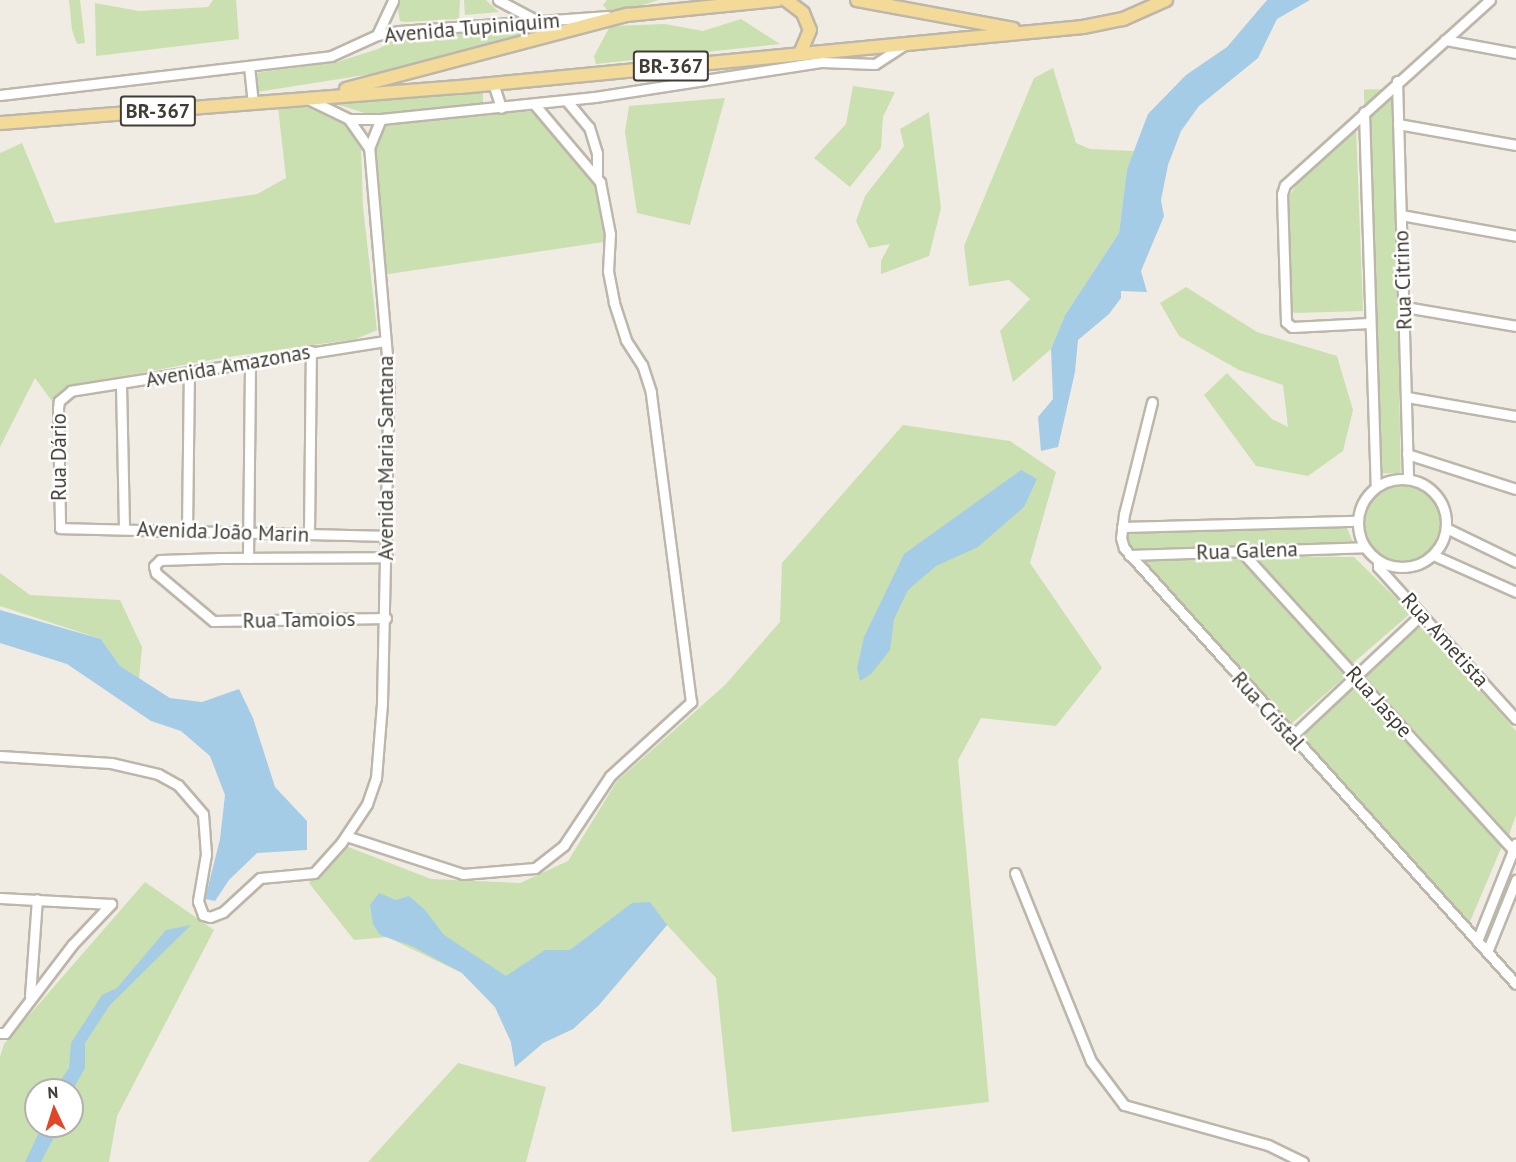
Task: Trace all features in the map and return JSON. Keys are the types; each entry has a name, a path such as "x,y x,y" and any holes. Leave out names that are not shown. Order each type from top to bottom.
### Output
{"main road":[{"name":"BR-367","path":"311,97 627,15 778,0"},
{"path":"786,0 803,13 810,30 800,53"},
{"name":"BR-367","path":"857,0 1026,32"},
{"name":"BR-367","path":"0,123 494,83 1026,32 1123,19 1166,0"}],"street":[{"path":"377,35 393,0"},
{"path":"498,0 535,21"},
{"path":"1369,323 1288,325 1282,222 1285,185 1397,81 1490,0"},
{"name":"Avenida Tupiniquim","path":"0,95 331,56 377,35 627,15"},
{"path":"1445,40 1516,53"},
{"path":"349,119 381,119 501,108 822,62 875,63 906,44"},
{"path":"249,66 253,102"},
{"name":"Rua Citrino","path":"1397,81 1408,479"},
{"path":"494,83 501,108"},
{"path":"311,97 349,119 369,148"},
{"path":"344,839 463,874 535,868 564,845 610,776 690,702 651,392 642,365 626,340 614,302 608,271 610,234 597,176 597,153 589,127 566,100"},
{"path":"534,104 578,160 597,176"},
{"name":"Rua Citrino","path":"1364,112 1376,487"},
{"path":"369,148 381,119"},
{"path":"1398,124 1516,145"},
{"name":"Avenida Maria Santana","path":"0,756 111,763 158,774 178,785 203,814 207,854 198,901 203,915 223,912 265,876 314,873 344,839 367,804 376,778 386,618 389,421 369,148"},
{"path":"1401,215 1516,236"},
{"path":"1405,307 1516,326"},
{"name":"Avenida Amazonas","path":"71,391 384,341"},
{"path":"309,534 311,351"},
{"path":"250,362 248,558 387,557"},
{"path":"187,531 189,372"},
{"path":"121,384 124,529"},
{"name":"Rua Dário","path":"60,528 57,408 59,401 71,391"},
{"path":"1407,397 1516,416"},
{"name":"Rua Cristal","path":"1152,402 1122,527 1121,538 1130,555 1516,984"},
{"path":"1407,454 1516,489"},
{"path":"1408,479 1434,492 1444,509 1446,528 1432,555 1406,567 1378,560 1365,548 1358,521 1362,502 1376,487 1408,479"},
{"name":"Rua Galena","path":"1122,527 1358,521"},
{"name":"Avenida João Marin","path":"60,528 387,536"},
{"path":"1446,528 1516,562"},
{"name":"Rua Galena","path":"1130,555 1365,548"},
{"name":"Rua Jaspe","path":"1242,552 1515,849"},
{"path":"1432,555 1516,592"},
{"name":"Rua Tamoios","path":"248,558 155,562 156,573 213,621 386,618"},
{"name":"Rua Ametista","path":"1378,560 1378,567 1516,719"},
{"path":"1291,736 1421,615"},
{"path":"1477,941 1515,849"},
{"path":"1015,873 1091,1061 1124,1105 1268,1145 1303,1162"},
{"path":"1487,952 1516,880"},
{"path":"0,898 111,904 30,996 2,1033"},
{"path":"30,996 37,899"}],"green space":[{"path":"69,0 80,0 85,43 77,44 72,30"},
{"path":"213,0 236,0 239,39 96,56 95,3 139,11 208,7"},
{"path":"396,0 460,0 459,19 400,21"},
{"path":"464,0 486,0 499,12 465,15"},
{"path":"607,0 659,0 622,11 607,10 603,5"},
{"path":"741,19 780,44 596,64 594,56 610,26 665,24 703,31"},
{"path":"563,25 390,71 257,92 255,73 337,62 378,49 400,36"},
{"path":"1053,68 1076,143 1090,149 1134,151 1127,169 1119,233 1065,315 1051,349 1013,382 1000,331 1030,299 1009,280 969,286 964,246 1034,78"},
{"path":"853,86 895,92 883,117 881,148 850,187 814,158 846,124"},
{"path":"483,87 483,103 371,115 323,100"},
{"path":"1394,89 1401,473 1371,473 1364,90"},
{"path":"725,98 690,225 637,213 625,132 629,106"},
{"path":"307,106 346,123 361,148 363,207 377,330 356,339 221,358 71,386 54,404 35,378 0,447 0,153 22,143 55,223 257,194 286,178 278,107"},
{"path":"532,111 597,176 610,241 382,275 375,151 385,123"},
{"path":"929,112 941,208 929,256 881,274 881,261 890,244 869,248 856,221 865,196 904,146 900,129"},
{"path":"1356,127 1363,311 1294,313 1291,309 1287,200 1302,176"},
{"path":"1186,287 1257,332 1337,356 1353,410 1343,451 1308,476 1256,466 1204,395 1227,373 1272,419 1288,427 1283,385 1239,370 1179,336 1160,303"},
{"path":"903,425 1010,441 1056,472 1030,563 1102,668 1056,726 981,718 958,760 989,1102 732,1132 716,978 667,925 599,1005 573,1029 543,1043 515,1067 511,1042 495,1007 462,973 387,937 354,940 309,883 346,846 431,879 520,883 568,861 617,781 725,685 780,622 782,563"},
{"path":"1394,483 1410,483 1431,494 1442,515 1442,531 1431,552 1410,563 1394,563 1380,557 1368,545 1362,531 1362,515 1368,501 1380,489"},
{"path":"1346,526 1353,542 1131,551 1121,538 1126,530"},
{"path":"1240,556 1347,675 1290,725 1140,559"},
{"path":"1253,556 1354,557 1411,613 1352,664"},
{"path":"0,573 30,595 120,600 142,647 139,679 120,666 101,639 0,606"},
{"path":"1421,623 1516,731 1516,815 1509,835 1365,676"},
{"path":"1355,684 1502,846 1469,924 1300,735"},
{"path":"145,882 214,930 117,1116 109,1162 0,1162 0,1057 4,1044"},
{"path":"458,1063 546,1087 526,1162 368,1162"}],"water":[{"path":"1267,0 1310,0 1277,19 1258,58 1199,106 1181,131 1168,165 1161,200 1164,216 1141,271 1147,292 1121,291 1121,298 1109,314 1078,340 1075,372 1058,447 1041,451 1038,417 1053,399 1051,349 1065,315 1119,233 1127,169 1148,114 1186,75 1227,47"},
{"path":"1021,470 1037,479 1024,507 978,547 936,566 908,590 894,619 890,650 871,674 860,681 857,668 864,637 904,554"},
{"path":"0,610 101,639 120,666 170,698 202,702 239,689 253,718 275,787 307,821 307,850 257,853 229,880 215,901 205,899 220,839 225,795 210,756 181,731 151,721 67,664 0,643"},
{"path":"379,893 396,900 409,896 425,910 444,935 506,976 545,950 570,950 632,903 650,902 667,925 599,1005 573,1029 543,1043 515,1067 511,1042 495,1007 462,973 412,946 380,935 373,924 370,905"},
{"path":"191,925 110,1005 85,1043 85,1068 79,1078 62,1078 69,1068 71,1043 102,995 117,988 166,930"},
{"path":"36,1138 54,1138 41,1162 25,1162"}]}
